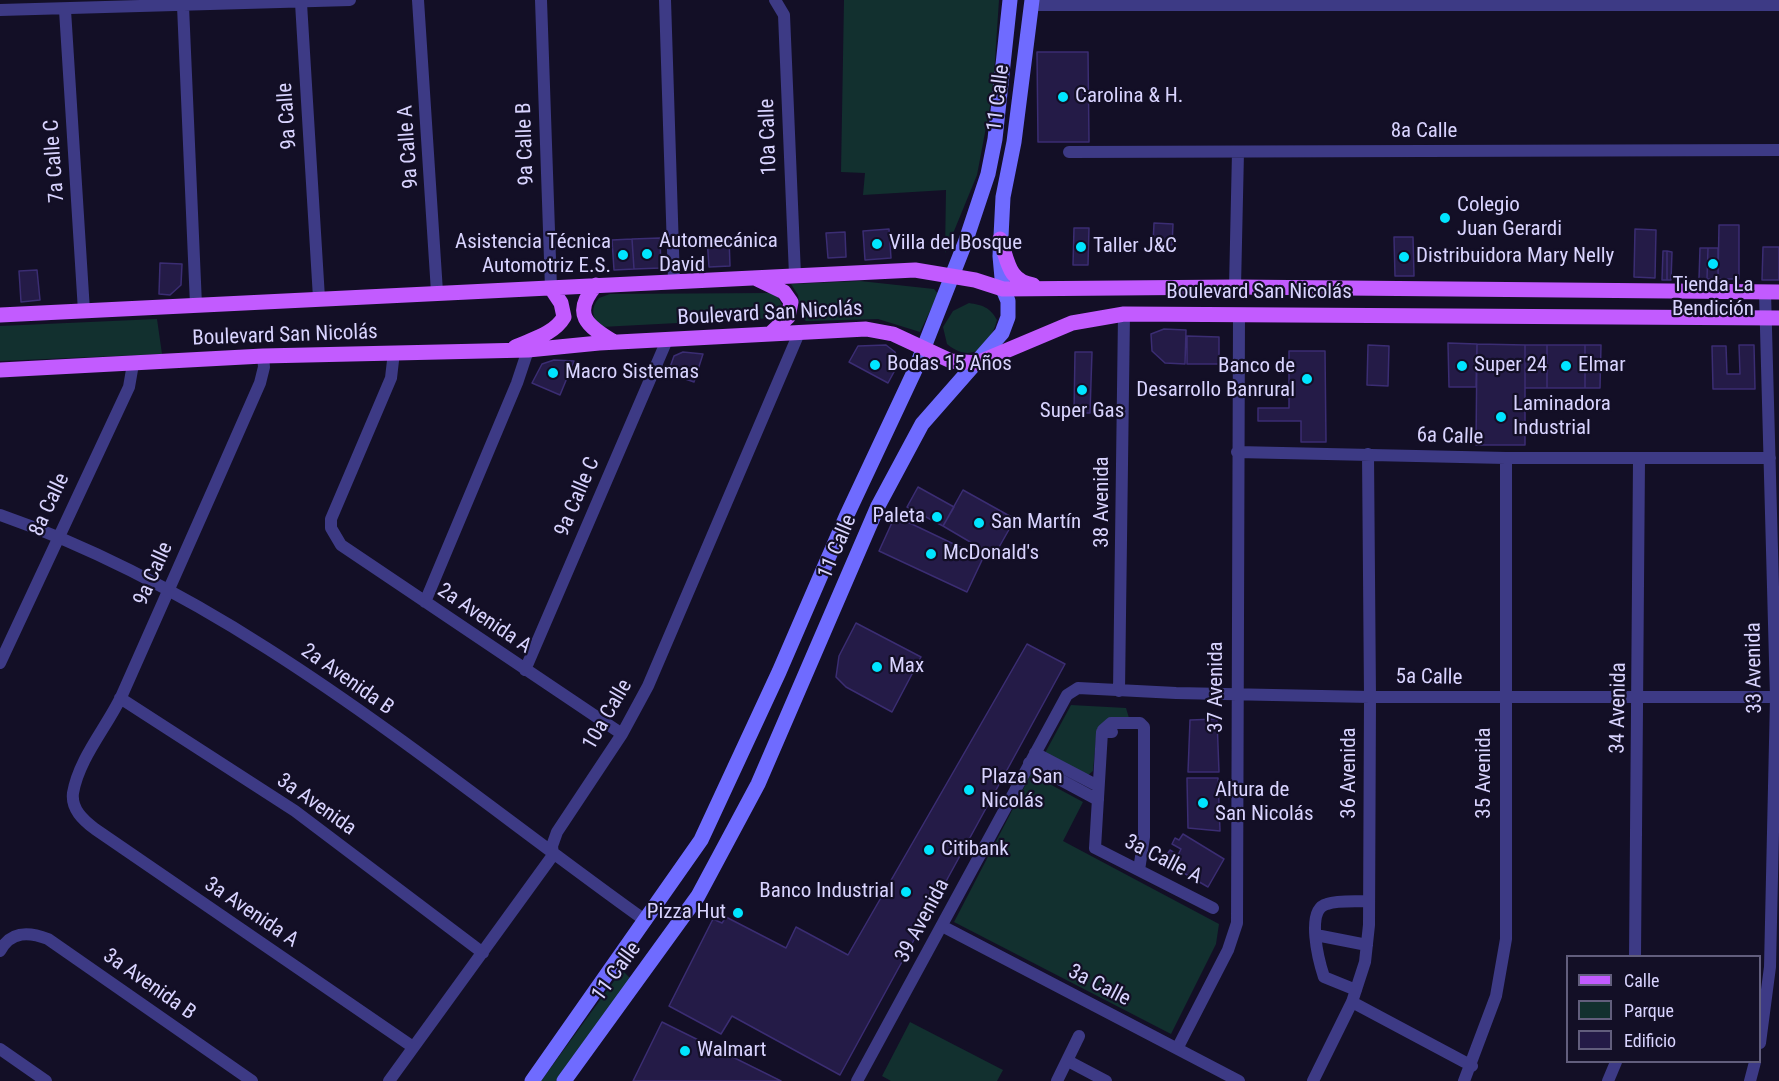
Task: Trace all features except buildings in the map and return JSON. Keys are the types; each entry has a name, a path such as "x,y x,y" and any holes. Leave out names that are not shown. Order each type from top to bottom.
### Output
{"main road":[{"name":"11 Calle","path":"532,1081 701,840 923,349 978,206 993,151 1010,0"},
{"name":"11 Calle","path":"564,1081 698,896 758,784 884,495 922,424 1002,333 1008,317 1008,301 1003,289 1000,239 1003,197 1014,142 1032,2"},
{"path":"1000,239 1017,281 1054,289"},
{"name":"Boulevard San Nicolás","path":"0,315 915,270 1003,289 1235,287 1772,292"},
{"path":"753,277 784,292 791,302 788,317 770,334"},
{"path":"596,285 584,299 584,314 596,331 614,342"},
{"path":"510,349 559,326 564,317 564,309 551,288"},
{"name":"Boulevard San Nicolás","path":"0,370 263,356 528,350 614,342 866,329 893,334 951,361 977,363 1072,323 1124,314 1772,318"}],"street":[{"path":"0,10 65,10 350,0"},
{"name":"9a Calle A","path":"418,0 437,292"},
{"name":"9a Calle B","path":"541,0 551,288"},
{"path":"665,0 674,281"},
{"name":"10a Calle","path":"775,0 784,15 795,275"},
{"path":"1032,2 1645,1 1775,3"},
{"name":"9a Calle","path":"301,3 319,298"},
{"path":"183,6 196,305"},
{"name":"7a Calle C","path":"65,10 84,311"},
{"name":"8a Calle","path":"1069,152 1779,150"},
{"path":"1235,287 1239,152"},
{"name":"33 Avenida","path":"1761,1034 1770,967 1778,697 1770,458 1772,292"},
{"name":"38 Avenida","path":"1119,691 1124,314"},
{"name":"37 Avenida","path":"1178,1047 1228,950 1237,923 1239,314"},
{"name":"10a Calle","path":"389,1081 553,855 552,846 556,832 622,734 648,686 799,333"},
{"name":"9a Calle C","path":"525,670 667,340"},
{"path":"424,602 517,383 528,350"},
{"name":"2a Avenida A","path":"394,352 391,378 334,512 331,528 341,545 622,734"},
{"name":"9a Calle","path":"74,805 73,795 79,772 120,699 170,588 260,382 264,367 263,356"},
{"name":"8a Calle","path":"0,663 3,650 129,387 133,364"},
{"name":"6a Calle","path":"1237,452 1640,460 1770,458"},
{"name":"36 Avenida","path":"1313,1081 1354,996 1365,962 1367,945 1370,697 1368,454"},
{"name":"35 Avenida","path":"1464,1081 1472,1066 1496,996 1506,939 1504,698 1506,458"},
{"name":"34 Avenida","path":"1635,955 1640,460"},
{"name":"2a Avenida B","path":"0,515 58,535 170,588 276,655 380,726 646,921"},
{"name":"5a Calle","path":"1078,688 1237,695 1370,697 1639,699 1778,697"},
{"name":"39 Avenida","path":"857,1081 1067,695 1078,688"},
{"name":"3a Avenida","path":"120,699 295,811 483,952"},
{"path":"1098,800 1098,786 1111,723 1140,723 1144,727 1144,837 1139,870"},
{"path":"1032,758 1098,786"},
{"path":"1032,758 1098,800"},
{"name":"3a Calle A","path":"1098,800 1095,848 1213,908"},
{"name":"3a Avenida A","path":"74,805 83,820 95,829 413,1047"},
{"path":"1369,901 1325,904 1319,909 1315,923 1318,959 1324,977 1472,1066"},
{"name":"3a Calle","path":"942,926 1178,1047 1239,1081"},
{"name":"3a Avenida B","path":"0,951 10,938 20,933 34,933 48,939 252,1081"},
{"path":"1316,935 1367,945"},
{"path":"1057,1081 1078,1036"},
{"path":"0,1049 46,1081"},
{"path":"1068,1060 1106,1081"},
{"path":"1608,1081 1616,1063"},
{"path":"1750,1081 1755,1063"}],"green space":[{"path":"844,0 999,0 993,90 977,175 945,253 946,190 863,195 865,173 841,172"},
{"path":"860,281 934,289 938,294 920,332 878,319 806,321 801,317 798,295 791,284"},
{"path":"770,293 778,297 782,305 779,314 774,318 601,327 593,313 594,305 599,298 610,294"},
{"path":"969,303 985,307 997,320 985,345 979,350 964,353 947,344 943,327 953,311"},
{"path":"157,319 162,354 0,361 0,326"},
{"path":"1071,705 1126,708 1129,718 1096,739 1093,771 1087,776 1045,753"},
{"path":"1031,774 1083,802 1063,841 1219,924 1216,944 1171,1034 954,922"},
{"path":"622,970 631,979 556,1081 541,1081"},
{"path":"910,1022 1003,1070 997,1081 891,1081 882,1076"}],"place":[{"name":"Carolina & H.","path":"1063,97"},
{"name":"Colegio Juan Gerardi","path":"1445,218"},
{"name":"Villa del Bosque","path":"877,244"},
{"name":"Taller J&C","path":"1081,247"},
{"name":"Automecánica David","path":"647,254"},
{"name":"Asistencia Técnica Automotriz E.S.","path":"623,255"},
{"name":"Distribuidora Mary Nelly","path":"1404,257"},
{"name":"Tienda La Bendición","path":"1713,264"},
{"name":"Bodas 15 Años","path":"875,365"},
{"name":"Super 24","path":"1462,366"},
{"name":"Elmar","path":"1566,366"},
{"name":"Macro Sistemas","path":"553,373"},
{"name":"Banco de Desarrollo Banrural","path":"1307,379"},
{"name":"Super Gas","path":"1082,390"},
{"name":"Laminadora Industrial","path":"1501,417"},
{"name":"Paleta","path":"937,517"},
{"name":"San Martín","path":"979,523"},
{"name":"McDonald's","path":"931,554"},
{"name":"Max","path":"877,667"},
{"name":"Plaza San Nicolás","path":"969,790"},
{"name":"Altura de San Nicolás","path":"1203,803"},
{"name":"Citibank","path":"929,850"},
{"name":"Banco Industrial","path":"906,892"},
{"name":"Pizza Hut","path":"738,913"},
{"name":"Walmart","path":"685,1051"}]}
